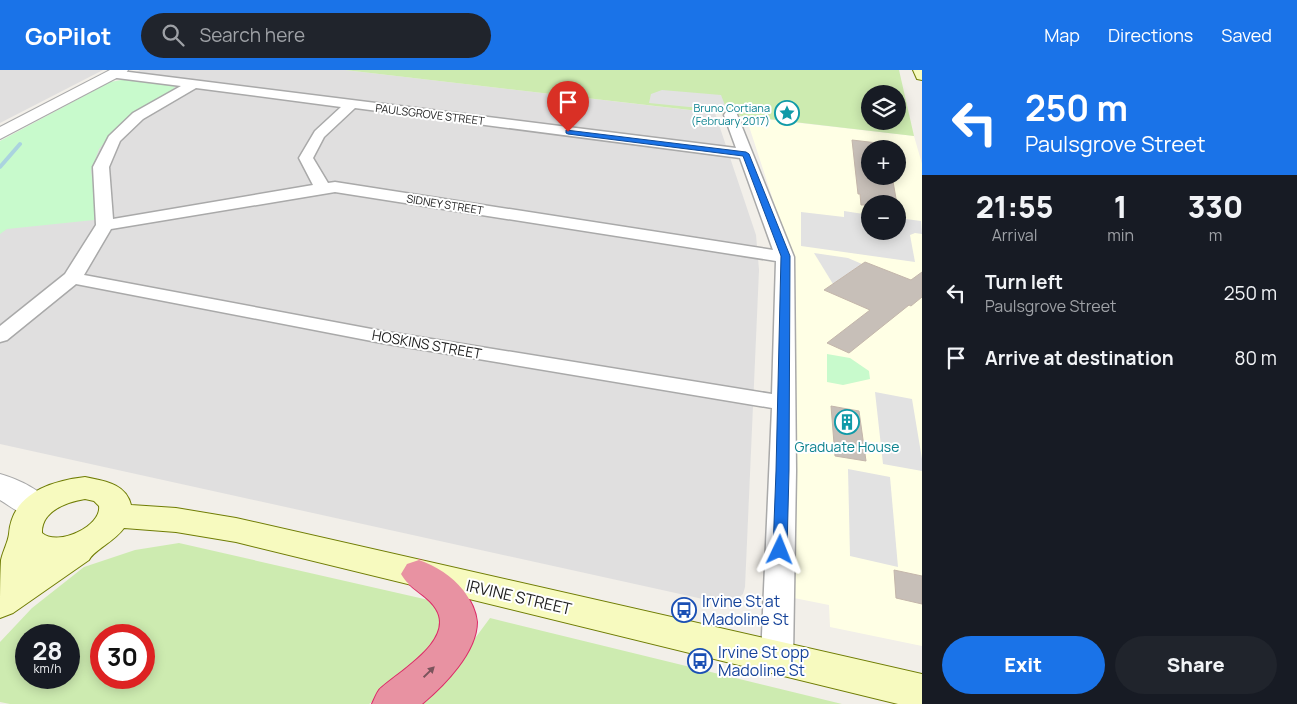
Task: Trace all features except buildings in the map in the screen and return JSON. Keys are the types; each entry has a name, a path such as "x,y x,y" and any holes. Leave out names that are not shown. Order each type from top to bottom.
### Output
{"highway":[{"path":"392,704 439,662 458,632 459,618 455,606 446,594 419,574"}],"main road":[{"path":"920,70 922,76"},
{"path":"0,595 14,572 31,522 59,494 85,488 106,493 112,499 115,507 115,516 110,525 91,542 33,579 0,603"},
{"name":"IRVINE STREET","path":"115,516 159,517 200,523 922,692"},
{"path":"31,522 30,544 39,549 50,552 78,548 91,542"}],"street":[{"name":"PAULSGROVE STREET","path":"117,72 194,84 746,154"},
{"path":"0,134 117,72"},
{"path":"0,336 72,278 105,226 101,167 114,139 138,116 194,84"},
{"path":"323,188 306,158 311,144 319,132 352,104"},
{"path":"732,115 785,256 777,657"},
{"name":"SIDNEY STREET","path":"105,226 335,187 785,256"},
{"name":"HOSKINS STREET","path":"72,278 382,337 783,403"},
{"path":"0,485 31,522"}],"shaded area":[{"path":"0,70 103,70 0,123"},
{"path":"140,70 345,70 715,113 756,235 759,270 745,587 743,594 737,599 721,603 0,444 0,146"},
{"path":"662,90 721,95 726,108 649,103 651,94"},
{"path":"746,117 914,136 922,164 922,646 830,627 829,605 794,598 791,255"},
{"path":"844,211 861,214 861,240 906,240 906,219 921,221 922,234 915,233 910,235 915,262 801,246 801,212 844,217"},
{"path":"814,253 848,258 862,264 833,284"},
{"path":"875,392 912,399 922,459 922,471 883,464"},
{"path":"848,469 890,477 898,567 850,556"}],"green space":[{"path":"345,70 899,70 902,85 861,85 861,130"},
{"path":"127,79 172,84 175,87 170,93 121,124 99,149 91,171 95,195 94,220 7,229 0,234 0,141 110,82"},
{"path":"906,101 914,136 862,130 906,130"},
{"path":"827,354 850,358 869,371 870,379 843,385 827,382"},
{"path":"179,543 433,601 452,620 413,676 369,704 10,704 0,702 0,642 15,626 15,689 80,689 80,624 17,624 32,608 84,567 135,550"},
{"path":"490,618 842,704 416,704 448,675"}],"waterway":[{"path":"0,167 20,144"}],"place":[{"name":"Bruno Cortiana (February 2017)","path":"787,113"},
{"name":"Graduate House","path":"847,422"},
{"name":"Irvine St at Madoline St","path":"684,610"},
{"name":"Irvine St opp Madoline St","path":"700,661"}],"route":[{"path":"568,132 746,154 785,256 783,471 780,550"}]}
